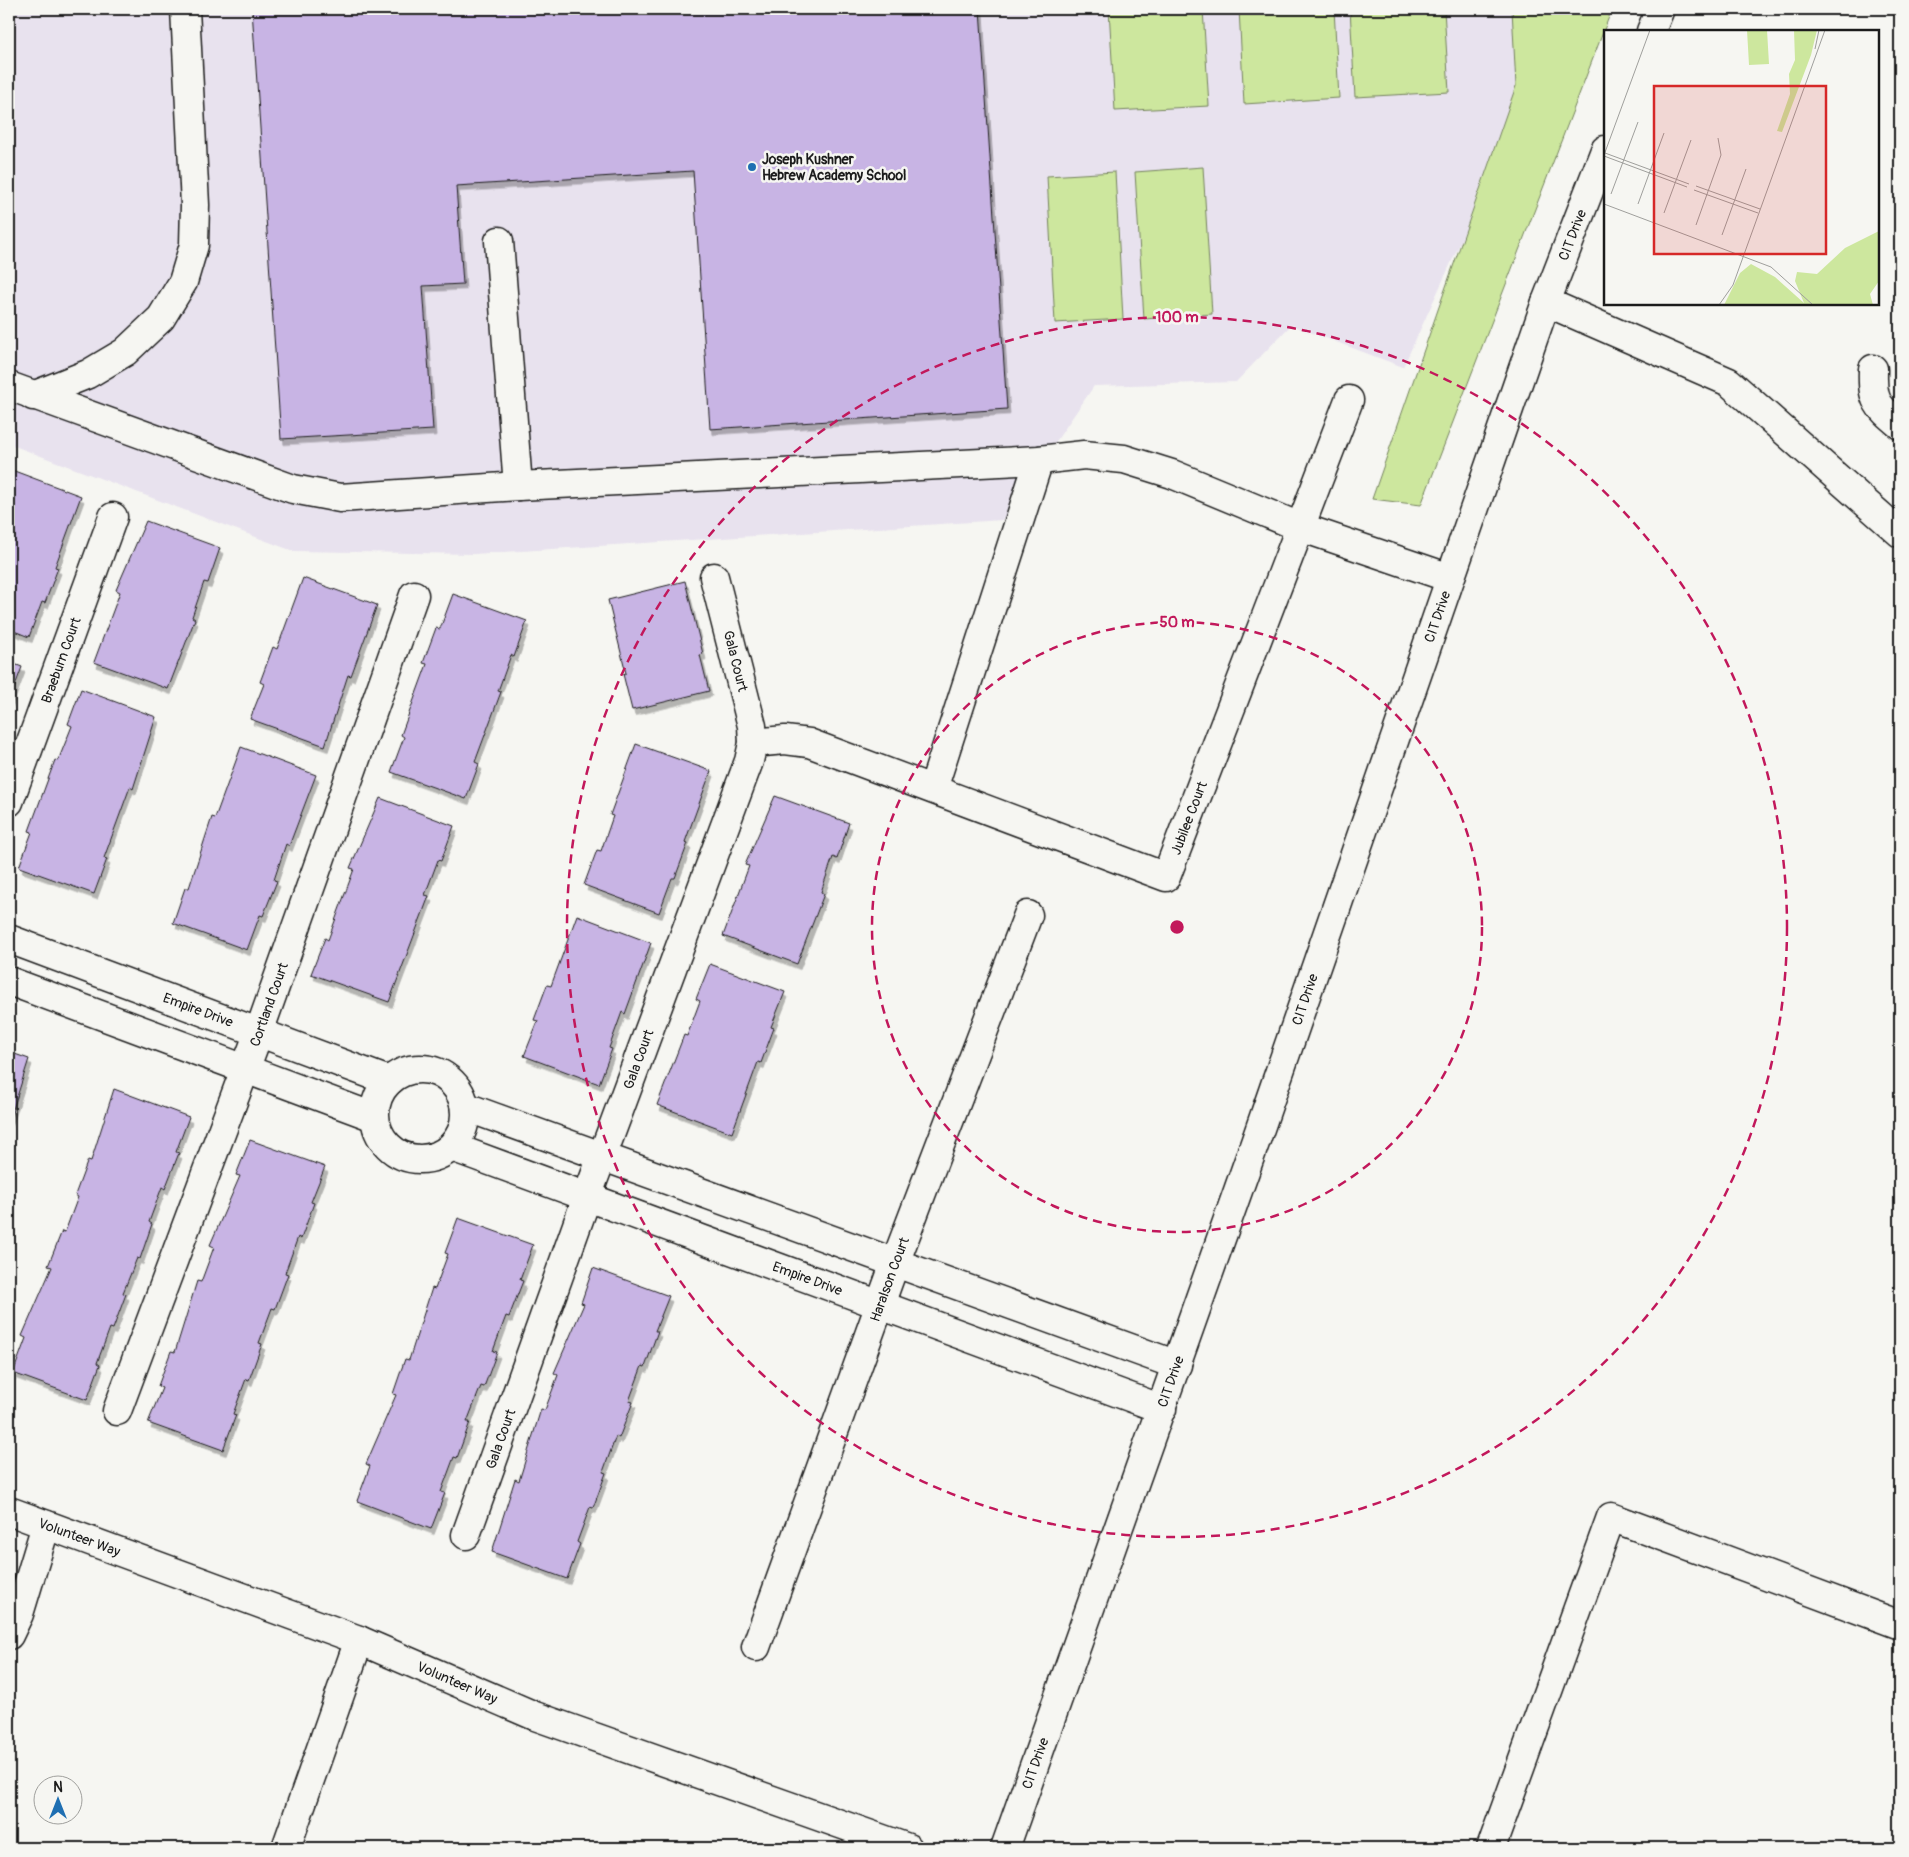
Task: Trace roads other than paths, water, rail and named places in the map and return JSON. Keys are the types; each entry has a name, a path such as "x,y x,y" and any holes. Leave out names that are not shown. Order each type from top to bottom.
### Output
{"street":[{"path":"21,391 88,374 125,352 161,318 183,282 194,245 195,205 185,9"},
{"path":"1651,30 1660,9"},
{"name":"CIT Drive","path":"1005,1848 1162,1409 1546,302 1604,153"},
{"path":"499,241 518,486"},
{"path":"1546,302 1729,382 1900,533"},
{"path":"1873,369 1872,388 1879,407 1900,425"},
{"path":"21,391 293,489 340,498 518,486 1040,460 1084,455 1124,460 1172,474 1300,526 1450,578"},
{"name":"Jubilee Court","path":"753,743 784,740 809,743 1166,877 1348,400"},
{"path":"933,789 1040,460"},
{"name":"Braeburn Court","path":"9,802 113,517"},
{"name":"Gala Court","path":"466,1535 587,1197 749,761 753,743 752,726 714,577"},
{"name":"Cortland Court","path":"118,1411 259,1032 414,595"},
{"name":"Haralson Court","path":"756,1646 895,1263 1028,915"},
{"name":"Empire Drive","path":"9,939 389,1082"},
{"path":"9,981 374,1117"},
{"path":"424,1069 439,1073 452,1082 461,1094 466,1107 463,1129 452,1147 439,1155 426,1159 410,1159 397,1153 386,1144 378,1132 374,1117 376,1101 383,1087 395,1076 409,1070 424,1069"},
{"path":"466,1107 1177,1365"},
{"name":"Empire Drive","path":"452,1147 1162,1409"},
{"name":"Volunteer Way","path":"9,1511 359,1640 535,1716 908,1848"},
{"path":"1491,1848 1611,1517 1900,1625"},
{"path":"9,1635 18,1614 46,1525"},
{"path":"286,1848 359,1640"}],"place":[{"name":"Joseph Kushner Hebrew Academy School","path":"752,167"}]}
